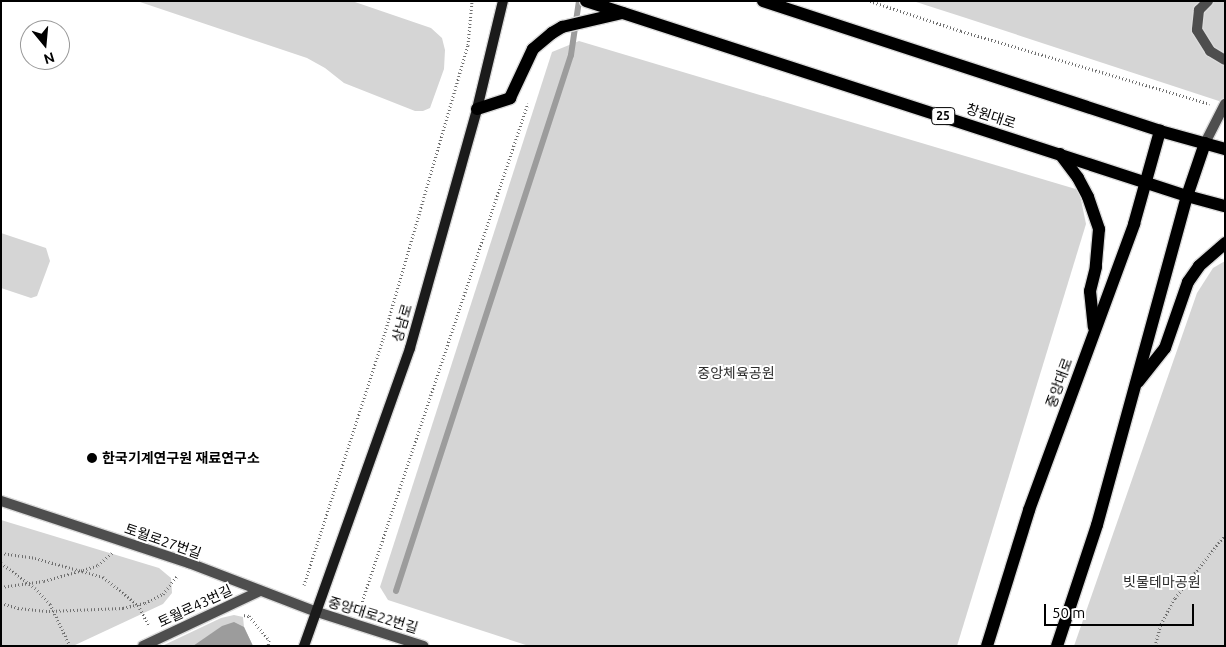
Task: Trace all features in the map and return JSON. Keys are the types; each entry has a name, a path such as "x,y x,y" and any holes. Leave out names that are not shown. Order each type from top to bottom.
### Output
{"main road":[{"name":"상남로","path":"304,646 314,611 410,348 476,109 503,1"},
{"name":"25","path":"586,1 624,13"},
{"path":"763,1 1160,131 1225,149"},
{"path":"476,109 510,98 538,42 562,27 624,13"},
{"name":"창원대로","path":"624,13 1187,196 1225,206"},
{"name":"중앙대로","path":"986,646 1029,510 1134,224 1160,131"},
{"path":"1056,646 1097,525 1187,196 1205,143"},
{"path":"1060,154 1088,197 1098,229 1096,267 1090,291 1094,330"},
{"path":"1135,386 1165,348 1188,282 1199,266 1225,243"}],"street":[{"path":"1208,1 1199,10 1197,30 1210,51 1225,60"},
{"path":"1205,143 1224,105"},
{"name":"토월로27번길","path":"1,501 189,563 260,592 314,611"},
{"name":"토월로43번길","path":"143,646 260,592"},
{"name":"중앙대로22번길","path":"314,611 424,646"}],"path":[{"path":"304,585 383,339 468,46 472,1"},
{"path":"870,1 961,31 1224,105"},
{"path":"360,608 529,98"},
{"path":"1155,646 1161,624 1175,598 1225,535"},
{"path":"1,587 29,583 83,570 98,564 116,550"},
{"path":"1,554 35,558 103,577 138,605 150,626"},
{"path":"1,563 29,583 53,610 70,646"},
{"path":"1,603 18,608 89,611 138,605 162,594 181,569"},
{"path":"240,615 249,616 269,640 268,646"}],"green space":[{"path":"137,1 352,1 431,28 442,38 445,50 444,69 430,108 423,111 415,111 344,83 325,68 307,58"},
{"path":"913,1 1225,1 1225,103 966,18"},
{"name":"중앙체육공원","path":"579,41 1079,190 1086,224 957,646 529,646 388,600 380,587 552,52"},
{"path":"1,233 46,248 50,261 37,296 31,298 1,288"},
{"name":"빗물테마공원","path":"1225,261 1225,646 1074,646 1197,293 1213,268"},
{"path":"1,520 159,568 171,578 172,593 163,604 73,646 1,646"},
{"path":"234,615 243,617 244,627 253,646 162,646 221,618"}],"shaded area":[{"path":"234,622 244,627 253,646 193,646 222,626"}],"waterway":[{"path":"396,591 571,55 579,1"}],"place":[{"name":"한국기계연구원 재료연구소","path":"92,458"}]}
